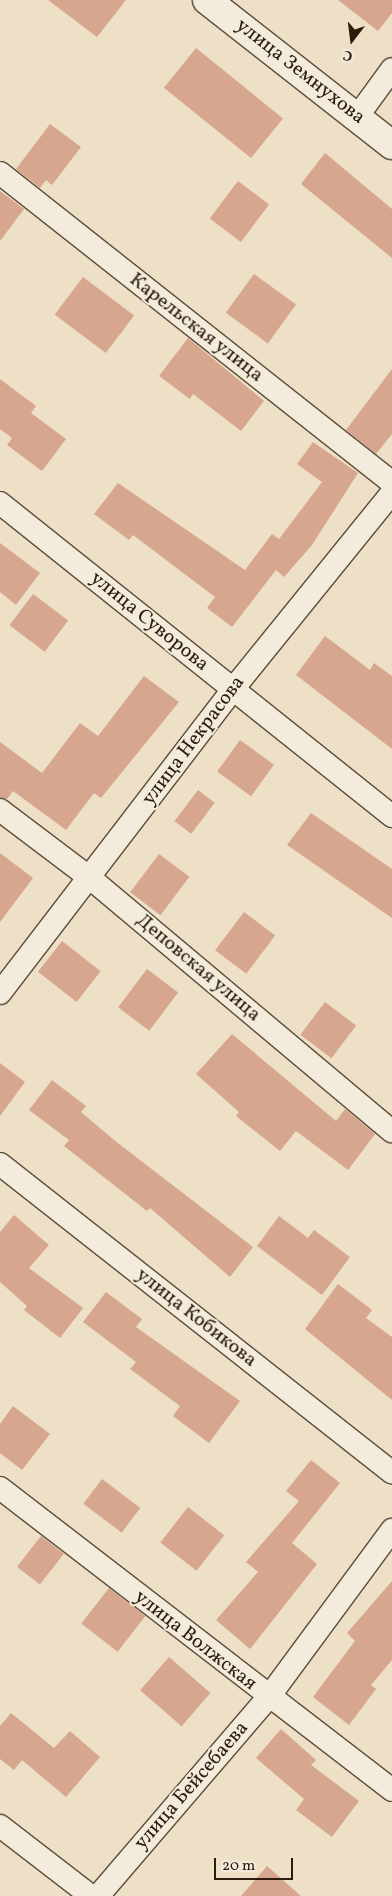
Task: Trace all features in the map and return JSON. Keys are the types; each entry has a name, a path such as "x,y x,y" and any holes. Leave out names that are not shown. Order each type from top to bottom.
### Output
{"street":[{"name":"улица Земнухова","path":"208,0 392,145"},
{"path":"357,117 392,68"},
{"name":"Карельская улица","path":"0,173 392,483"},
{"name":"улица Некрасова","path":"0,993 233,689 392,493"},
{"name":"улица Суворова","path":"0,503 392,816"},
{"name":"Деповская улица","path":"0,810 90,878 392,1131"},
{"name":"улица Кобикова","path":"0,1164 392,1473"},
{"name":"улица Волжская","path":"0,1488 268,1698 392,1790"},
{"name":"улица Бейсебаева","path":"98,1896 268,1698 392,1530"},
{"path":"0,1826 91,1896"}],"building":[{"path":"48,0 126,0 97,37"},
{"path":"338,0 392,0 392,13 378,31"},
{"path":"196,48 283,118 251,158 164,88"},
{"path":"50,124 81,147 52,185 46,180 40,188 16,169"},
{"path":"325,153 392,209 392,258 301,184"},
{"path":"238,181 269,204 241,242 210,219"},
{"path":"0,191 24,209 0,241"},
{"path":"254,274 296,305 268,343 226,313"},
{"path":"83,277 134,316 106,353 55,315"},
{"path":"188,338 264,401 241,431 193,394 190,399 159,376"},
{"path":"392,369 392,434 376,454 346,430"},
{"path":"0,379 36,406 31,413 66,439 42,471 7,445 12,438 0,429"},
{"path":"313,442 358,473 312,545 284,577 276,570 232,627 207,608 215,597 133,535 129,540 94,514 118,483 245,570 272,534 279,539 322,482 297,464"},
{"path":"0,543 40,573 16,605 0,592"},
{"path":"33,594 68,620 45,652 10,625"},
{"path":"325,636 370,670 374,663 392,676 392,749 296,675"},
{"path":"144,676 179,702 101,798 94,793 66,830 13,791 7,799 0,797 0,742 42,773 80,723 98,736"},
{"path":"240,740 274,765 251,796 217,772"},
{"path":"198,790 215,803 191,834 175,821"},
{"path":"311,813 392,869 392,918 287,845"},
{"path":"0,853 33,878 0,922"},
{"path":"159,854 189,877 160,915 130,892"},
{"path":"244,912 275,935 246,974 215,950"},
{"path":"62,941 101,971 77,1002 38,972"},
{"path":"147,969 178,992 149,1031 118,1007"},
{"path":"325,1002 356,1025 331,1058 300,1035"},
{"path":"232,1034 336,1121 345,1109 375,1134 348,1170 296,1131 280,1151 236,1116 239,1112 196,1074"},
{"path":"0,1063 25,1082 0,1116"},
{"path":"52,1080 86,1106 81,1112 114,1140 253,1247 230,1277 150,1208 147,1211 64,1146 69,1140 29,1110"},
{"path":"14,1215 49,1245 29,1268 83,1308 60,1338 24,1310 27,1306 0,1282 0,1232"},
{"path":"279,1216 308,1238 314,1230 350,1257 322,1295 257,1246"},
{"path":"338,1284 372,1310 366,1318 392,1337 392,1400 305,1329"},
{"path":"106,1292 142,1319 136,1327 240,1401 209,1443 173,1416 180,1406 130,1369 136,1362 83,1322"},
{"path":"13,1406 50,1434 22,1470 0,1453 0,1424"},
{"path":"311,1460 340,1483 292,1543 317,1564 250,1649 216,1620 258,1572 246,1562 299,1501 286,1491"},
{"path":"102,1479 140,1508 122,1533 83,1504"},
{"path":"188,1507 224,1535 197,1571 160,1542"},
{"path":"41,1536 64,1554 40,1585 17,1567"},
{"path":"392,1581 392,1660 371,1685 376,1689 349,1725 313,1697 355,1641 347,1633"},
{"path":"109,1588 145,1616 118,1652 81,1623"},
{"path":"169,1657 211,1693 182,1726 140,1690"},
{"path":"11,1713 54,1748 70,1731 100,1757 66,1797 22,1760 14,1770 0,1759 0,1726"},
{"path":"281,1729 316,1760 311,1765 359,1801 332,1837 296,1810 304,1799 256,1758"},
{"path":"267,1866 301,1896 241,1896"}]}
